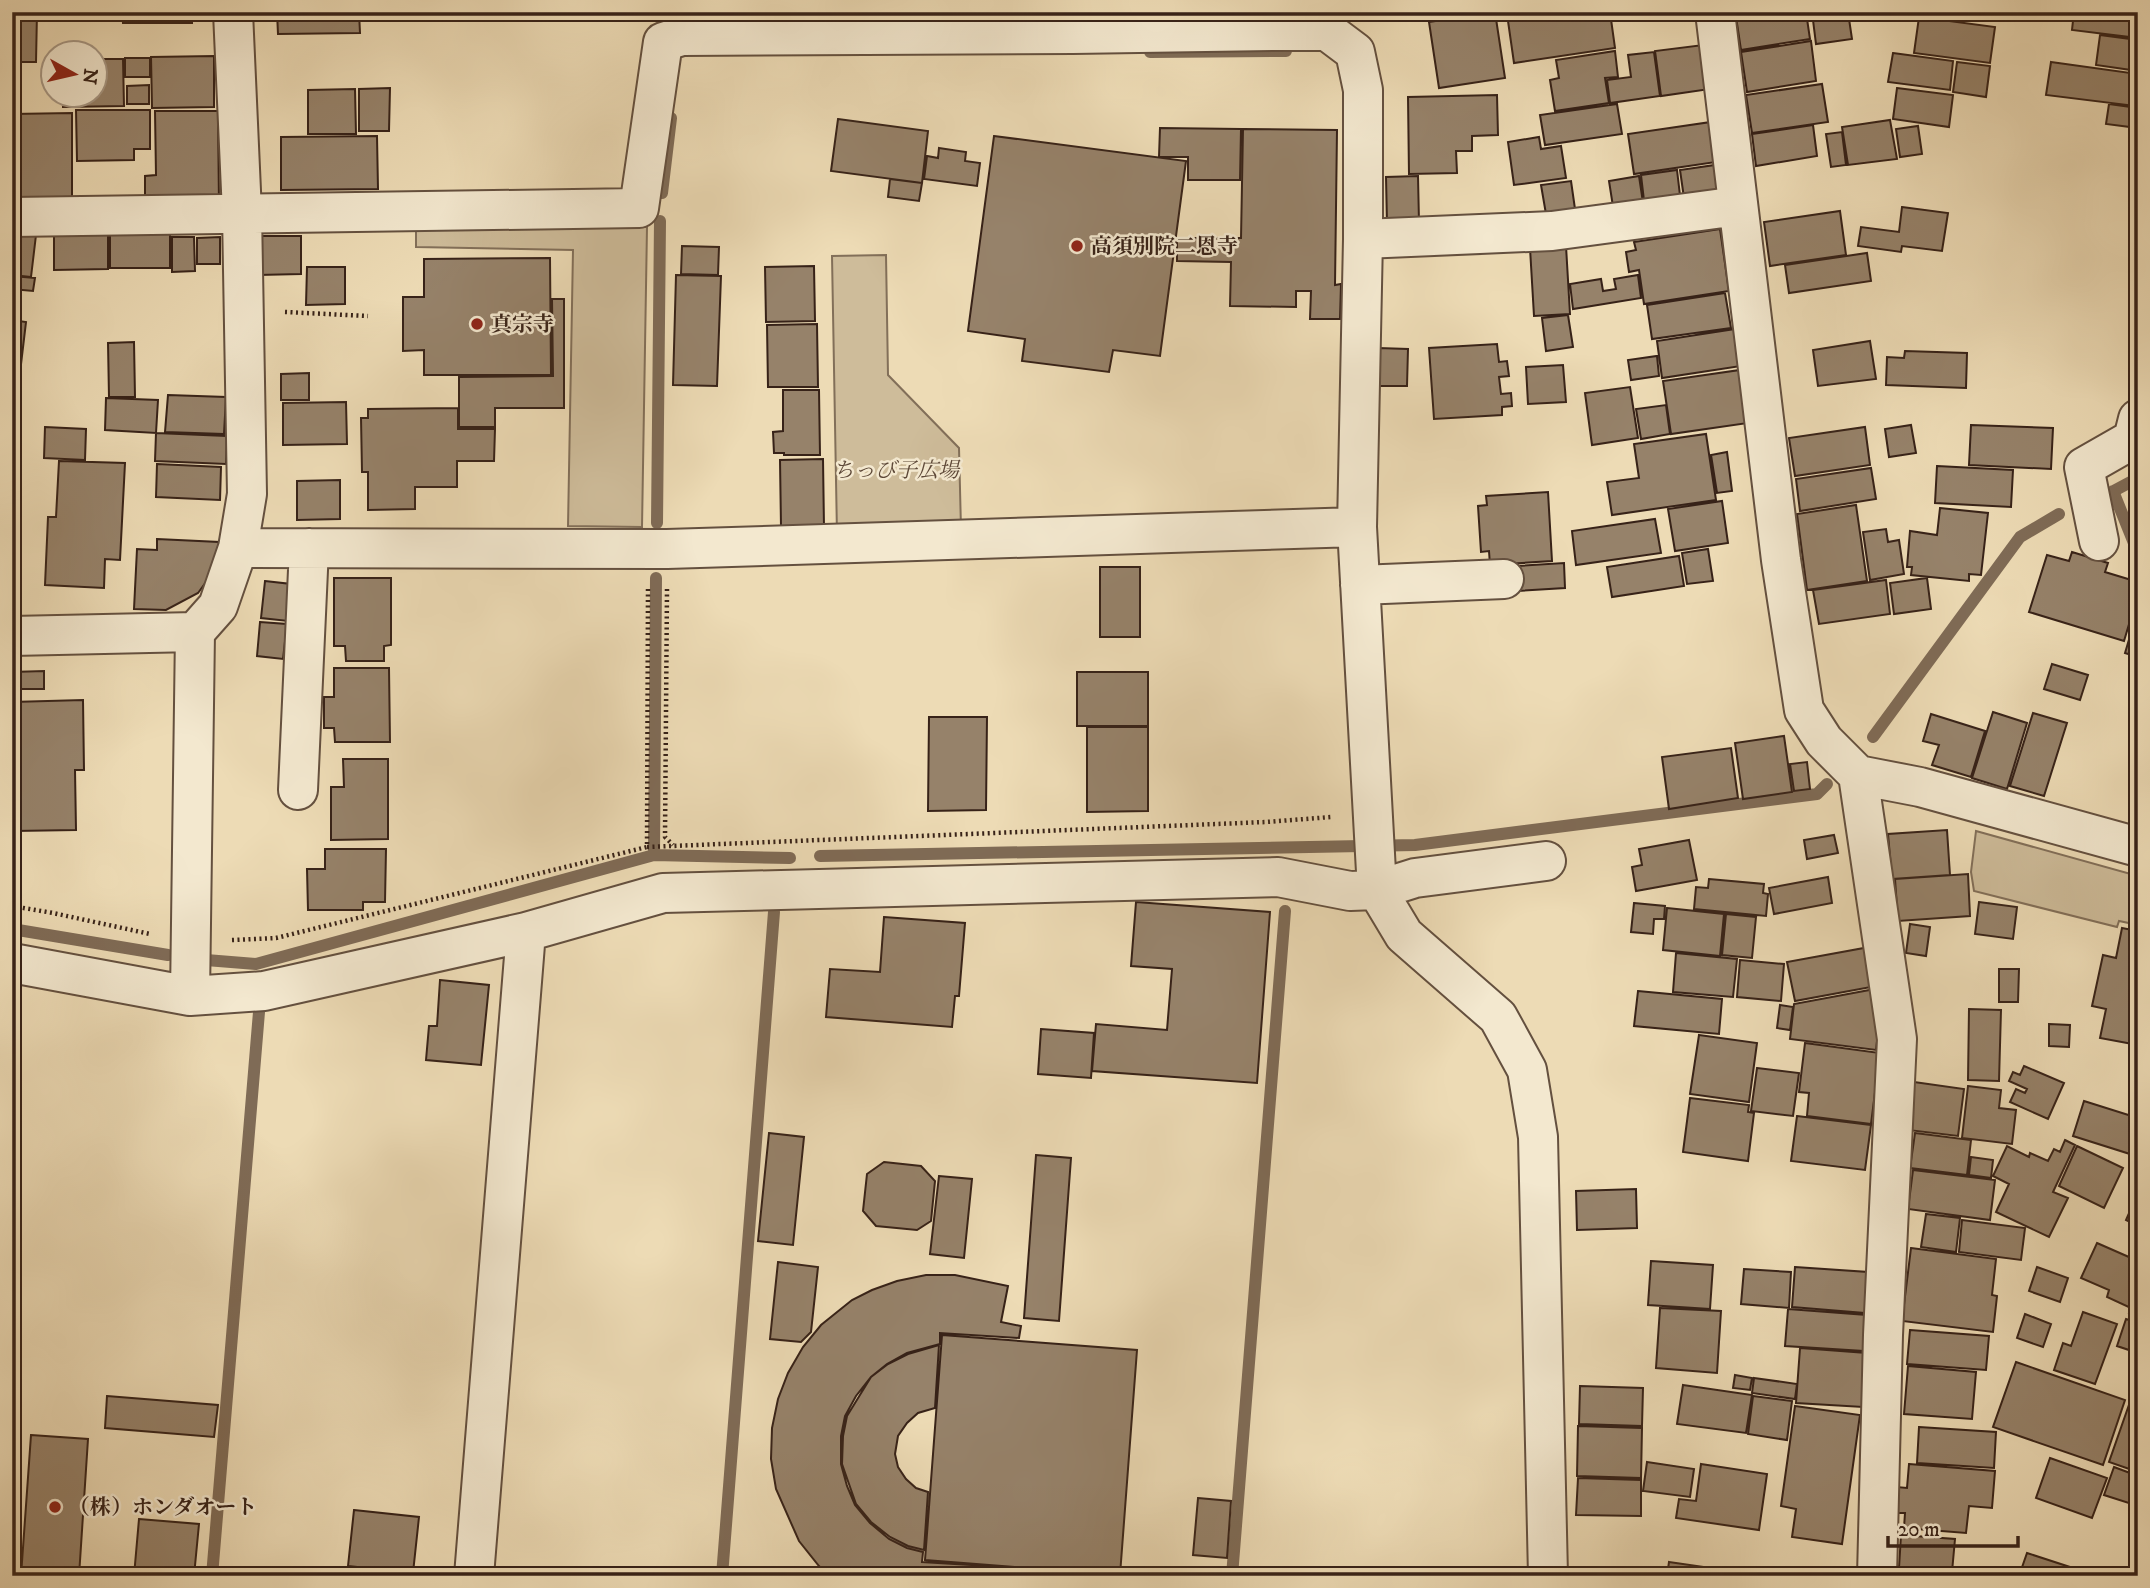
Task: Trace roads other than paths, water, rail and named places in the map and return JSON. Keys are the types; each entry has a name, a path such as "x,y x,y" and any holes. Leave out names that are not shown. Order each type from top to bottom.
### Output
{"street":[{"path":"190,996 195,632 218,606 238,548 247,494 245,310 233,12"},
{"path":"1715,12 1782,560 1804,710 1824,741 1858,775 1920,787 2138,847"},
{"path":"12,217 639,208 663,42 682,36 1073,34 1273,21 1327,31 1355,52 1363,90 1357,527 1376,880 1404,935 1498,1017 1527,1070 1538,1137 1548,1576"},
{"path":"1363,239 1552,231 1738,206"},
{"path":"2099,541 2084,467 2133,439 2138,419"},
{"path":"238,548 658,549 1357,527"},
{"path":"298,790 309,548"},
{"path":"1360,585 1504,579"},
{"path":"12,636 195,632"},
{"path":"1858,775 1897,1039 1883,1335 1877,1576"},
{"path":"12,963 190,996 264,991 526,932 663,893 1278,877 1350,891 1376,880 1415,878 1546,861"},
{"path":"474,1576 526,932"}],"waterway":[{"path":"1150,52 1286,51"},
{"path":"662,193 671,118"},
{"path":"657,523 660,221"},
{"path":"2108,494 2138,478"},
{"path":"2113,491 2138,553"},
{"path":"1873,737 2020,537 2059,514"},
{"path":"654,855 656,578"},
{"path":"820,856 1415,845 1817,794 1827,784"},
{"path":"206,960 256,964 654,855 790,858"},
{"path":"1232,1576 1285,911"},
{"path":"722,1576 774,912"},
{"path":"12,929 168,955"},
{"path":"212,1576 259,1012"}],"place":[{"name":"高須別院二恩寺","path":"1077,246"},
{"name":"真宗寺","path":"477,324"},
{"name":"（株）ホンダオート","path":"55,1507"}],"park label":[{"name":"ちっび子広場","path":"896,470"}]}
